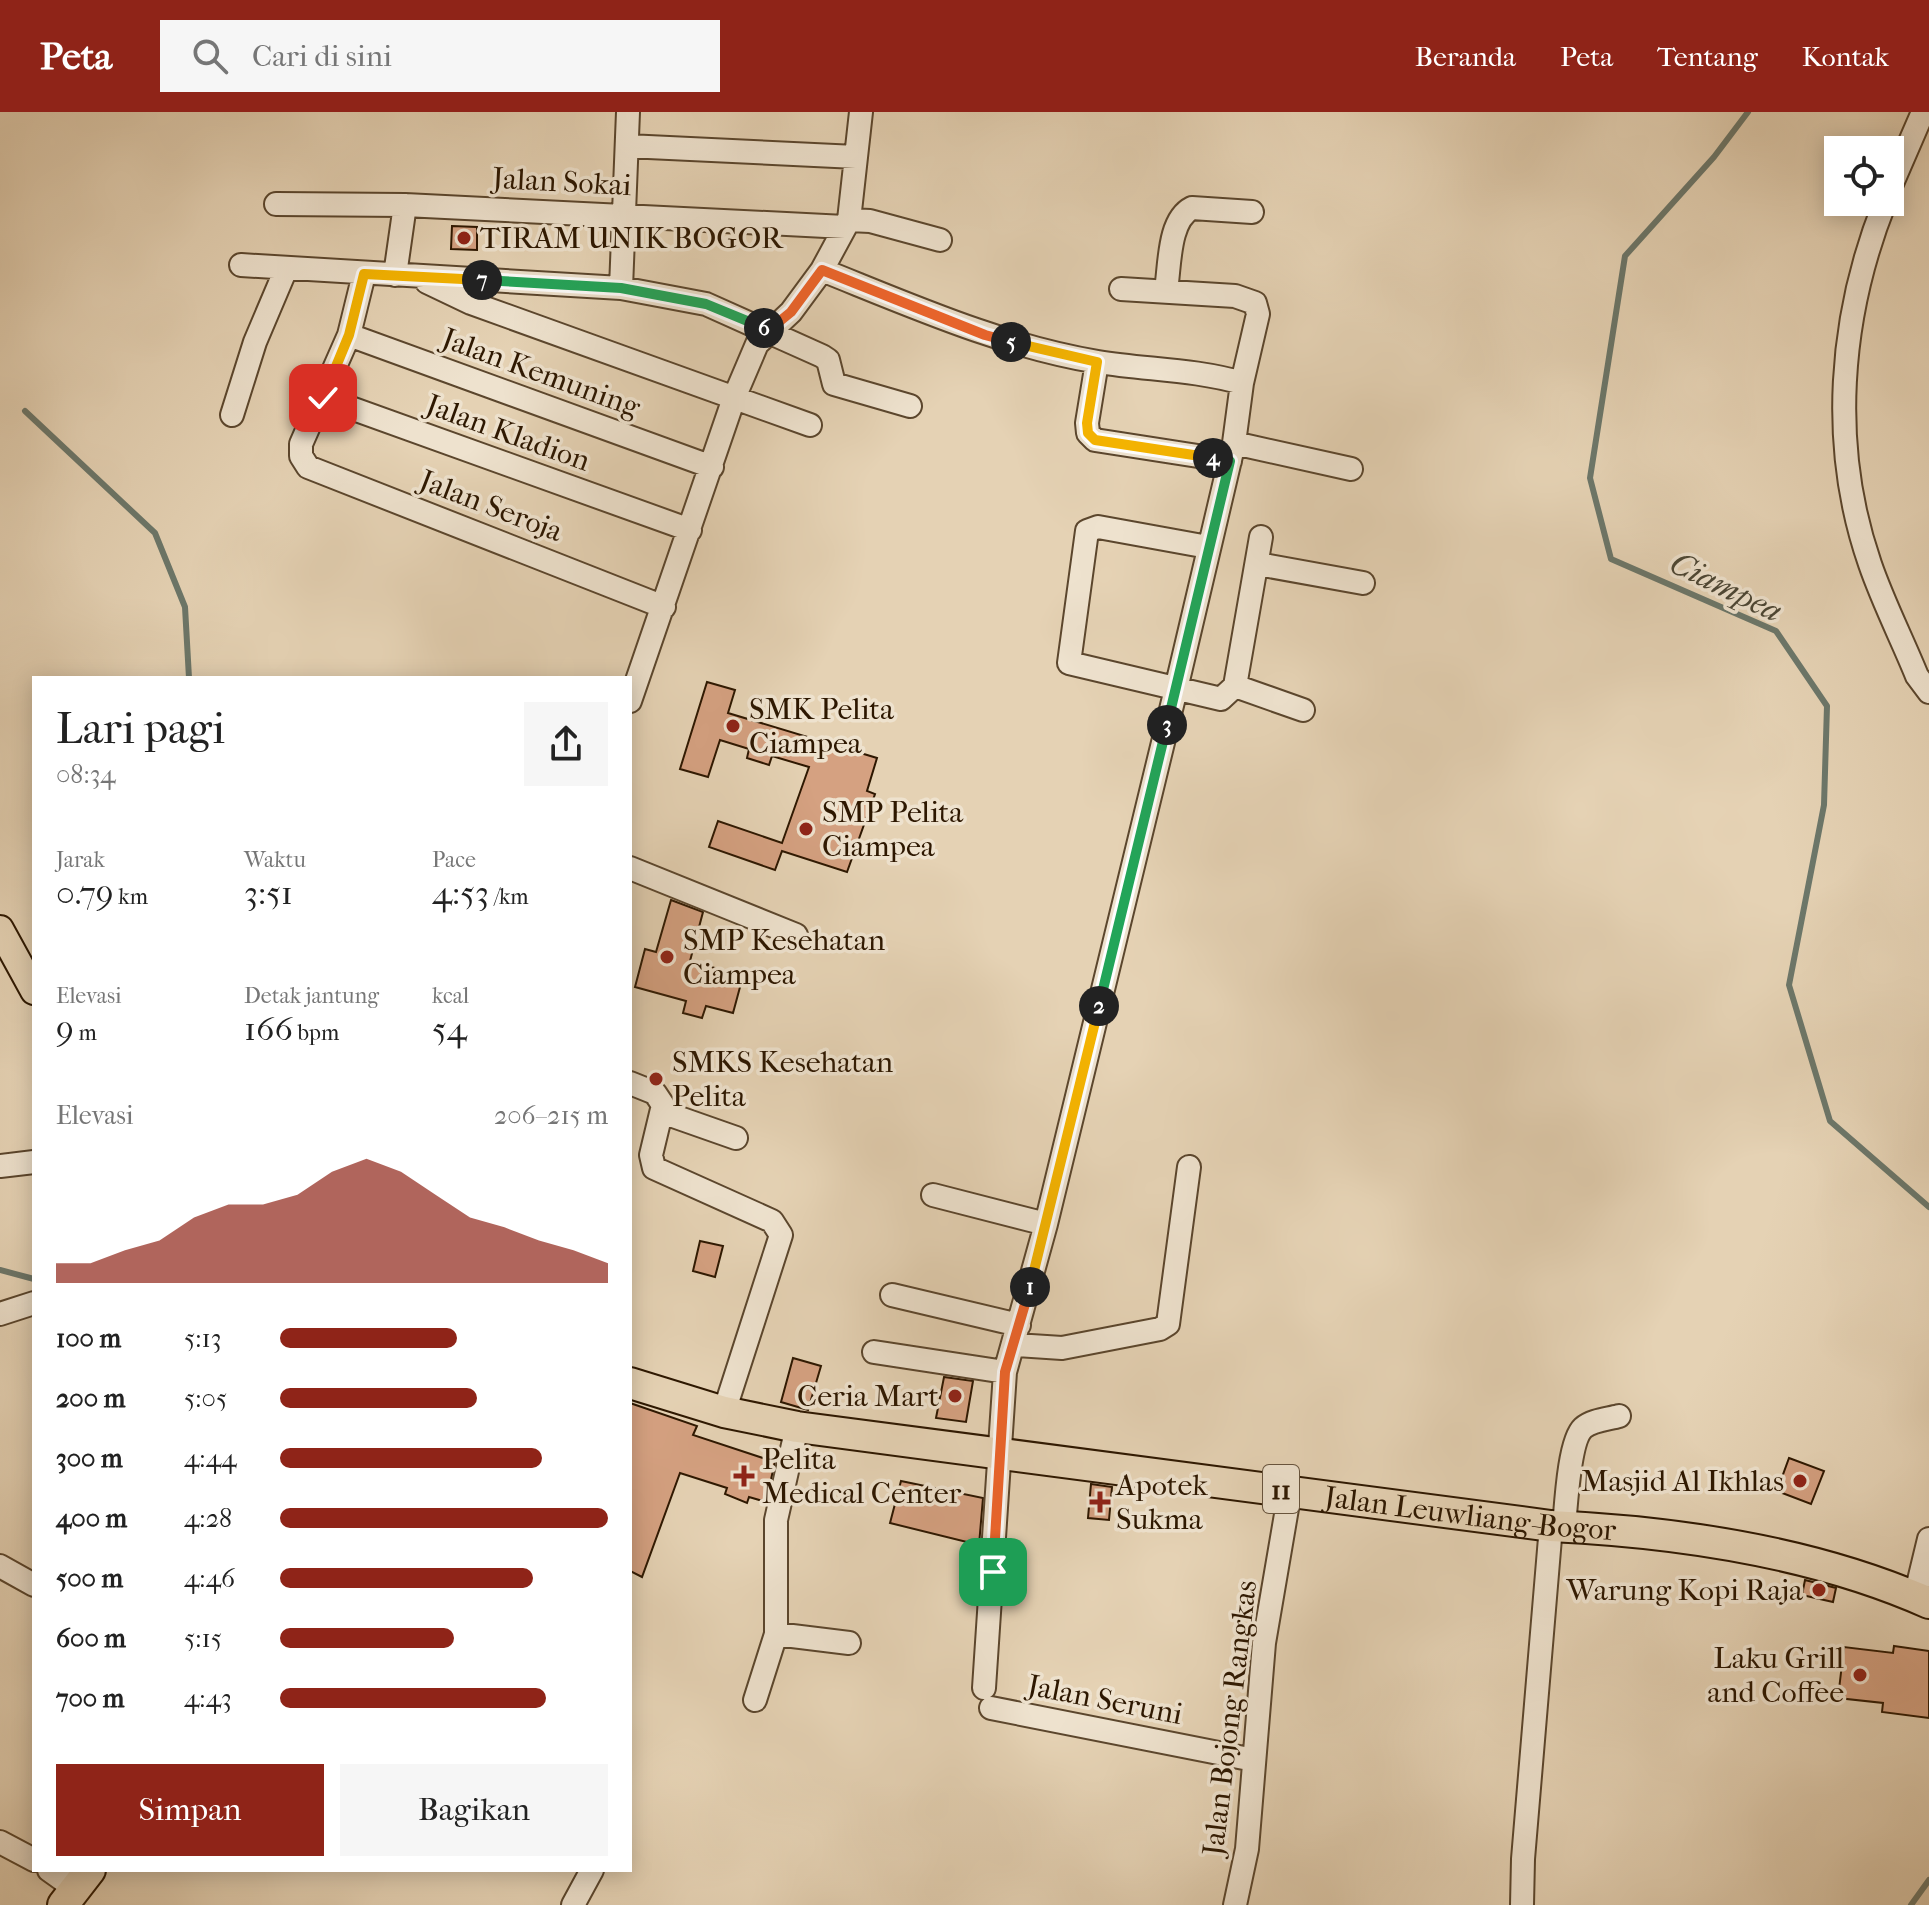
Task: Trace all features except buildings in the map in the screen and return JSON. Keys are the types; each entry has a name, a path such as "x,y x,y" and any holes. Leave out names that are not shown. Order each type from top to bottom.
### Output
{"highway":[{"name":"Jalan Leuwliang-Bogor","path":"632,1384 724,1412 797,1427 1558,1526 1644,1532 1736,1546 1831,1570 1922,1600"}],"main road":[{"path":"0,929 32,987"}],"street":[{"path":"621,288 628,112"},
{"path":"632,695 664,607 682,527 712,467 734,398 757,344 791,312 822,270 847,224 861,112"},
{"path":"1904,156 1923,112"},
{"path":"627,146 856,157"},
{"name":"Jalan Sokai","path":"276,204 405,205 847,224 870,221 940,240"},
{"path":"405,205 405,276"},
{"path":"1166,290 1175,231 1184,211 1192,208 1252,212"},
{"path":"1880,216 1854,294 1846,363 1844,430 1851,487 1870,564 1917,676 1929,692"},
{"path":"241,265 621,288 706,304 769,330 826,359 834,384 910,406"},
{"path":"232,415 255,342 286,269"},
{"path":"822,270 985,335 1097,362 1219,374 1242,383"},
{"path":"323,398 349,335 364,274"},
{"path":"405,276 471,303 810,425"},
{"path":"1002,1455 1005,1372 1046,1224 1176,689 1232,452 1242,383 1258,314 1255,303 1235,296 1121,289"},
{"name":"Jalan Kemuning","path":"349,335 712,467"},
{"path":"1097,362 1087,423 1088,433 1095,440 1232,452 1351,469"},
{"name":"Jalan Seroja","path":"323,398 301,444 301,456 308,467 664,607"},
{"name":"Jalan Kladion","path":"323,398 682,527"},
{"path":"1208,547 1098,527 1087,531 1069,663 1221,699 1235,686 1261,537"},
{"path":"1258,564 1363,583"},
{"path":"1235,686 1303,710"},
{"path":"632,869 796,935"},
{"path":"632,1084 660,1097 662,1112 651,1155 654,1168 772,1221 781,1235 724,1412"},
{"path":"662,1112 736,1138"},
{"path":"2,1166 32,1162"},
{"path":"892,1295 1017,1335 1076,1346 1160,1329 1168,1324 1189,1167"},
{"path":"933,1195 1046,1224"},
{"path":"0,1314 32,1304"},
{"path":"874,1352 1005,1372"},
{"path":"1522,1905 1558,1526 1579,1434 1585,1426 1619,1416"},
{"path":"755,1700 776,1634 776,1520 797,1427"},
{"name":"Jalan Seruni","path":"1002,1455 987,1698 1254,1760"},
{"name":"Jalan Bojong Rangkas","path":"1235,1905 1247,1849 1264,1643 1290,1491"},
{"path":"1922,1600 1929,1539"},
{"path":"0,1566 32,1584"},
{"path":"776,1634 849,1643"},
{"path":"0,1842 32,1859"},
{"path":"52,1872 77,1888"},
{"path":"573,1905 591,1872"}],"waterway":[{"name":"Ciampea","path":"1748,112 1714,157 1625,256 1590,478 1611,559 1776,631 1827,706 1824,805 1789,985 1830,1121 1929,1207"},
{"path":"25,411 155,533 185,607 189,676"},
{"path":"0,1270 32,1278"},
{"name":"Ciampea","path":"1911,1905 1929,1880"}],"place":[{"name":"TIRAM UNIK BOGOR","path":"464,238"},
{"name":"SMK Pelita Ciampea","path":"733,726"},
{"name":"SMP Pelita Ciampea","path":"806,829"},
{"name":"SMP Kesehatan Ciampea","path":"667,957"},
{"name":"SMKS Kesehatan Pelita","path":"656,1079"},
{"name":"Ceria Mart","path":"955,1396"},
{"name":"Pelita Medical Center","path":"744,1476"},
{"name":"Masjid Al Ikhlas","path":"1800,1481"},
{"name":"Apotek Sukma","path":"1100,1502"},
{"name":"Warung Kopi Raja","path":"1819,1590"},
{"name":"Laku Grill and Coffee","path":"1860,1675"}],"route":[{"path":"323,398 349,335 364,274 621,288 696,301 769,330 791,312 822,270 985,335 1097,362 1087,423 1088,433 1095,440 1230,461 1046,1224 1015,1345 1005,1372 993,1572"}]}
